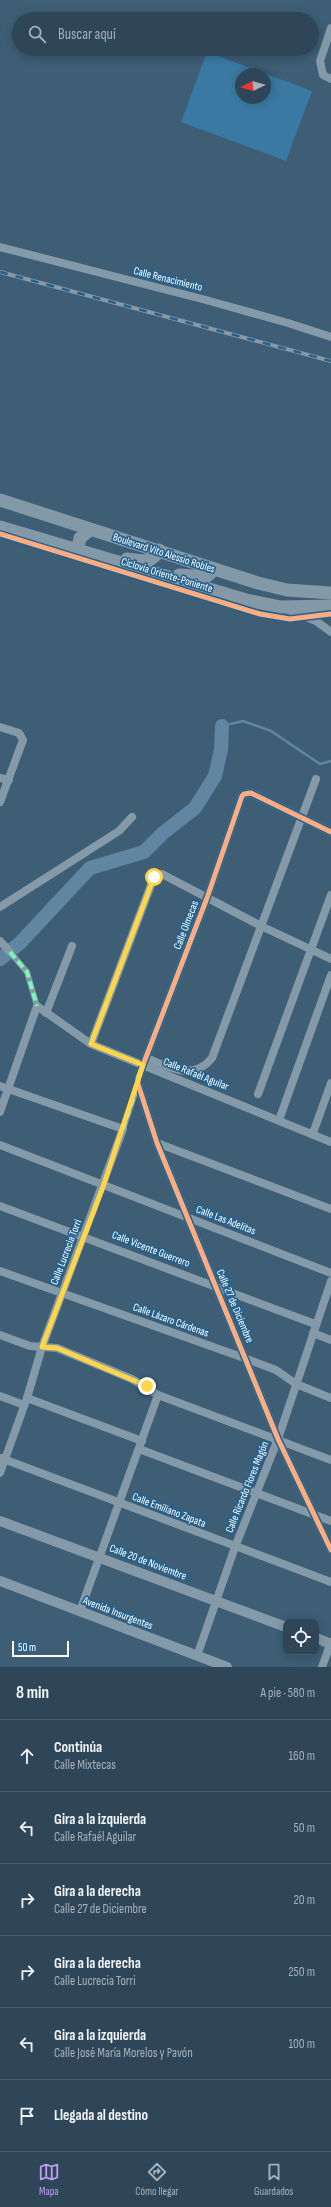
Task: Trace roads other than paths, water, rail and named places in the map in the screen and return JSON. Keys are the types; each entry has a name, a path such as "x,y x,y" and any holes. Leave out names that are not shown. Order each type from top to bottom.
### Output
{"main road":[{"name":"Boulevard Vito Alessio Robles","path":"0,500 90,530 287,590 330,596"},
{"name":"Boulevard Vito Alessio Robles","path":"0,527 246,600 281,608 330,596"},
{"path":"77,551 80,538 90,530"},
{"path":"91,555 148,561 156,556 159,550"},
{"path":"157,574 201,578 209,576 215,569"}],"street":[{"path":"331,28 320,61 323,75 331,79"},
{"name":"Calle Renacimiento","path":"0,247 206,300 330,334"},
{"path":"281,608 316,622 331,632"},
{"path":"0,727 21,735 23,740 0,802"},
{"path":"0,778 9,780"},
{"path":"138,1084 145,1062 184,1072 200,1070 212,1058 316,779"},
{"name":"Calle Olmecas","path":"145,1062 207,898 242,796 247,793 302,818"},
{"path":"0,907 119,831 132,817"},
{"path":"302,818 331,832"},
{"path":"91,1044 154,877 157,874 162,874 261,926 331,959"},
{"path":"258,1094 331,895"},
{"path":"0,941 27,972 37,1006 0,1112"},
{"path":"46,1013 72,946"},
{"path":"279,1120 331,974"},
{"name":"Calle Rafaél Aguilar","path":"37,1006 91,1044 145,1062 331,1142"},
{"path":"313,1133 331,1083"},
{"name":"Calle Lucrecia Torri","path":"0,1473 2,1458 25,1401 42,1347 104,1184 138,1084"},
{"name":"Calle 27 de Diciembre","path":"138,1084 157,1143 186,1216 247,1359 278,1439 331,1550"},
{"path":"0,1086 123,1129"},
{"path":"157,1143 331,1209"},
{"name":"Calle Las Adelitas","path":"0,1145 331,1273"},
{"name":"Calle Vicente Guerrero","path":"0,1206 84,1236 315,1324"},
{"name":"Calle Lázaro Cárdenas","path":"0,1271 276,1370 296,1384 331,1398"},
{"name":"Calle Ricardo Flores Magón","path":"197,1656 235,1547 278,1439 315,1324 331,1281"},
{"path":"313,1333 331,1340"},
{"path":"0,1335 30,1346 57,1348 132,1379 158,1395 331,1460"},
{"path":"80,1611 158,1395"},
{"path":"0,1396 25,1401 140,1445 256,1493 331,1521"},
{"name":"Calle Emiliano Zapata","path":"2,1458 331,1582"},
{"name":"Calle 20 de Noviembre","path":"0,1521 283,1626"},
{"name":"Avenida Insurgentes","path":"0,1581 227,1667"},
{"path":"319,1639 331,1643 322,1667"}],"waterway":[{"path":"222,726 243,721 271,731 320,764 331,761"},
{"path":"0,959 20,943 90,868 144,852 163,833 195,808 215,776 221,750 222,726"}],"railway":[{"path":"0,272 331,361"}]}
